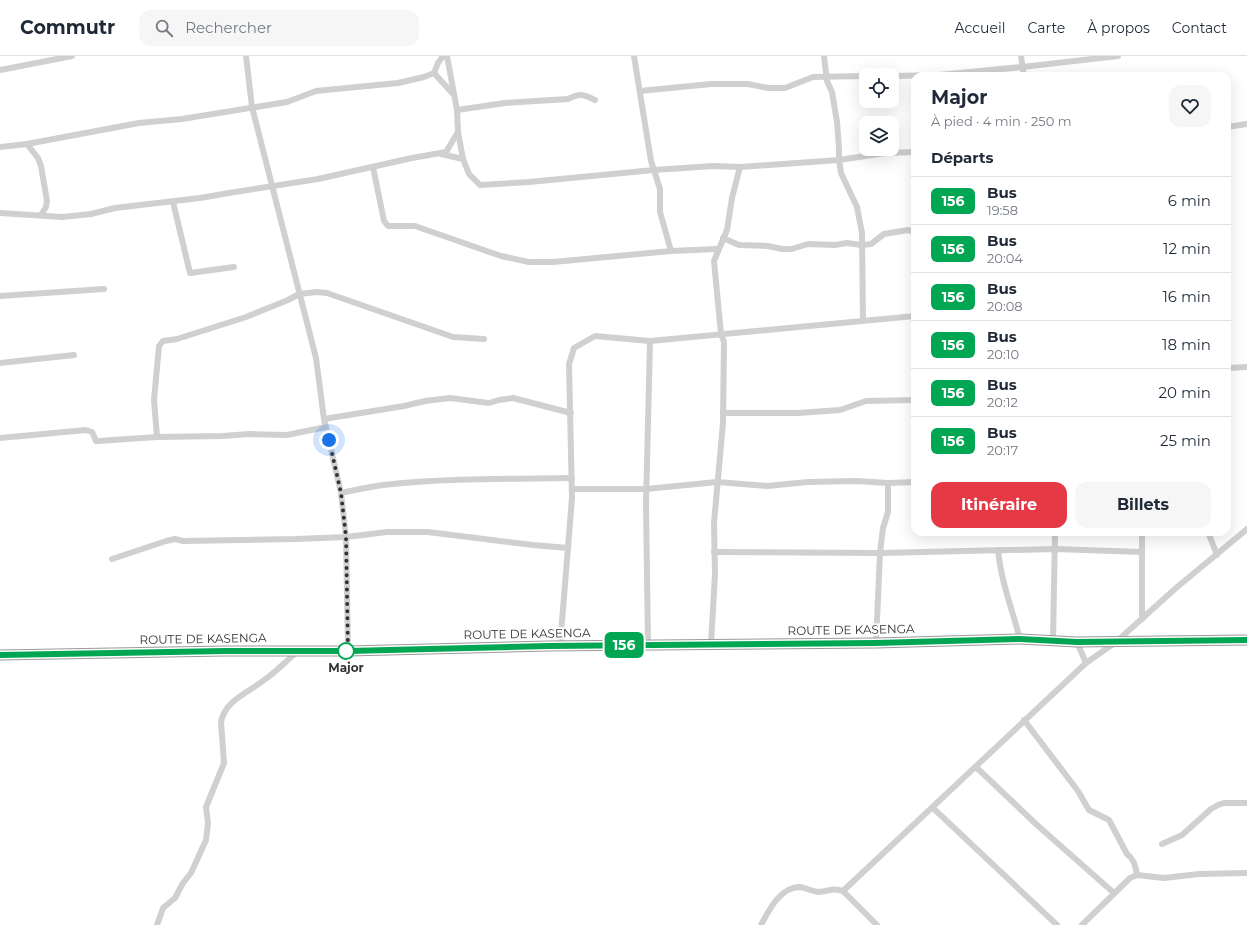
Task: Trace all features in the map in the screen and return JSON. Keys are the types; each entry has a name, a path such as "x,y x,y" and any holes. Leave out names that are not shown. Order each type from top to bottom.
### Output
{"highway":[{"name":"ROUTE DE KASENGA","path":"0,655 348,651 560,646 876,643 1020,639 1077,642 1247,640"}],"street":[{"path":"0,70 72,56"},
{"path":"246,56 252,107 316,358 324,419 341,493 346,537 348,651"},
{"path":"0,147 27,144 139,123 182,119 287,102 316,91 398,83 434,73 443,56"},
{"path":"447,56 455,97 458,132 463,158 469,174 480,185 529,182 654,170 714,166 740,167 838,160 885,153 911,152"},
{"path":"634,56 651,161 660,189 660,212 671,251"},
{"path":"824,56 827,82 832,92 837,122 839,148 838,160 841,173 857,207 860,220 862,245 863,321"},
{"path":"1021,56 1023,72"},
{"path":"970,72 1118,56"},
{"path":"434,73 455,97"},
{"path":"640,91 711,84 748,84 768,88 785,88 813,77 859,76"},
{"path":"899,76 911,76"},
{"path":"457,110 504,103 568,99 577,95 585,95 595,100"},
{"path":"1231,126 1247,124"},
{"path":"0,213 62,217 91,214 115,208 173,202 318,179 372,166 446,152 458,132"},
{"path":"27,144 38,158 41,166 47,201 46,207 41,215"},
{"path":"440,153 463,158"},
{"path":"372,166 384,221 388,226 415,226 501,256 529,262 553,262 671,251 718,249"},
{"path":"711,644 715,574 714,523 723,413 724,342 721,334 714,267 715,256 728,225 732,198 740,167"},
{"path":"173,202 190,273 234,266"},
{"path":"723,238 738,245 768,246 782,249 792,249 808,244 871,244 884,234 911,231"},
{"path":"0,296 104,289"},
{"path":"157,437 154,400 159,346 163,341 177,339 246,317 299,294 317,292 327,293 453,337 484,339"},
{"path":"560,646 572,489 569,364 574,348 595,336 650,342 911,316"},
{"path":"648,645 646,489 650,342"},
{"path":"0,363 74,355"},
{"path":"1231,368 1247,367"},
{"path":"324,419 404,406 424,401 450,398 489,403 513,398 571,413"},
{"path":"723,413 798,413 840,410 866,400 911,400"},
{"path":"0,438 86,430 92,432 98,441 157,437 249,434 287,435 326,427"},
{"path":"341,493 382,485 458,480 572,478"},
{"path":"572,489 646,489 717,482 767,486 808,482 911,482"},
{"path":"876,643 880,553 883,528 888,512 888,483"},
{"path":"843,891 1086,663 1116,642 1176,588 1247,529"},
{"path":"112,559 172,540 199,541 346,537 386,532 428,532 533,546 568,548"},
{"path":"1052,641 1055,536"},
{"path":"1142,536 1142,618"},
{"path":"1209,536 1216,555"},
{"path":"714,552 880,553 1055,549 1142,552"},
{"path":"998,550 999,565 1020,639"},
{"path":"1077,642 1086,663"},
{"path":"157,925 163,908 175,898 194,867 206,840 208,823 206,807 224,763 222,717 227,707 238,697 264,680 298,651"},
{"path":"1024,720 1078,791 1089,810 1105,817 1112,825 1127,854 1131,856 1137,875"},
{"path":"976,767 1037,825 1114,893"},
{"path":"1162,844 1182,835 1211,809 1218,805 1224,803 1247,803"},
{"path":"932,808 1057,925"},
{"path":"1082,925 1130,878 1137,875 1164,878 1199,874 1247,873"},
{"path":"761,925 770,909 785,892 800,887 822,892 830,890 843,891 877,925"}],"bus line":[{"name":"156","path":"0,655 225,651 348,651 548,646 876,643 1020,639 1077,642 1247,640"}],"place":[{"name":"Major","path":"346,651"}],"route":[{"path":"329,440 341,493 346,537 348,651 346,651"}]}
